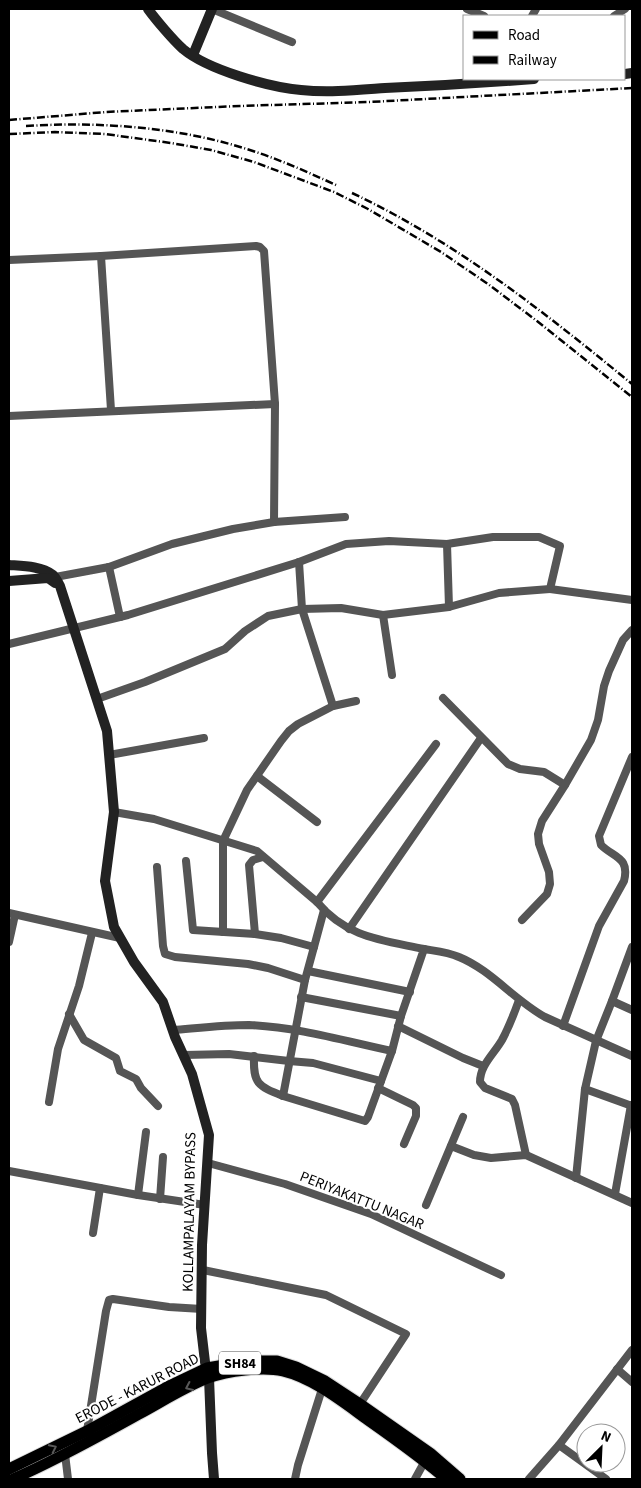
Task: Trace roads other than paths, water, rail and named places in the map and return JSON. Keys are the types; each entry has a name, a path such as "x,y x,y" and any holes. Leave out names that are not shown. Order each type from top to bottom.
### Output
{"main road":[{"name":"ERODE - KARUR ROAD","path":"9,1469 87,1431 167,1387 248,1361 277,1361 296,1367 325,1381 360,1404 428,1457 446,1479"},
{"name":"ERODE - KARUR ROAD","path":"13,1479 26,1476 173,1395 208,1373 274,1369 301,1378 322,1389 460,1479"}],"street":[{"path":"193,55 212,9 292,42"},
{"path":"467,9 482,15"},
{"path":"149,10 184,49 193,55 206,63 231,73 265,83 302,90 338,91 502,80"},
{"path":"9,260 256,246 263,249 274,404 274,522"},
{"path":"101,256 111,410"},
{"path":"9,416 274,404"},
{"path":"9,582 54,580 110,567 172,544 233,529 274,522 345,516"},
{"path":"9,644 128,615 299,562 346,544 389,541 447,544 493,537 539,537 560,546 550,589"},
{"path":"447,544 448,607"},
{"path":"299,562 302,610 333,706"},
{"path":"9,565 28,566 42,570 54,580"},
{"path":"110,567 120,616"},
{"name":"KOLLAMPALAYAM BYPASS","path":"54,580 73,628 107,730 114,812 105,881 114,926 134,962 163,1002 192,1074 209,1135 202,1245 201,1328 208,1373 214,1479"},
{"path":"97,699 154,679 225,649 245,631 268,616 302,610 341,608 383,615 448,607 499,593 550,589 632,600"},
{"path":"383,615 392,675"},
{"path":"522,920 547,894 550,884 549,872 539,844 538,834 542,821 591,740 598,720 604,686 623,640 632,630"},
{"path":"444,698 508,764 520,769 544,772 565,785"},
{"path":"223,932 223,840 242,798 289,731 298,724 333,706 356,701"},
{"path":"109,755 204,738"},
{"path":"349,928 481,738"},
{"path":"317,902 436,744"},
{"path":"563,1026 599,926 626,874 625,865 618,856 601,845 599,836 632,757"},
{"path":"256,776 317,822"},
{"path":"114,812 154,819 256,852 317,902 338,922 361,935 453,954 485,972 531,1010 632,1056"},
{"path":"255,934 249,865 253,860 262,857"},
{"path":"186,861 193,930 255,934 281,938 314,947"},
{"path":"157,867 165,954 175,957 248,964 268,968 305,980"},
{"path":"283,1096 305,980 324,910"},
{"path":"9,942 12,914 120,938"},
{"path":"49,1102 58,1050 79,986 92,933"},
{"path":"576,1178 585,1089 596,1040 630,959 632,947"},
{"path":"254,1056 255,1078 263,1086 283,1096 365,1121 392,1051 401,1016 424,949"},
{"path":"308,971 410,992"},
{"path":"302,997 401,1016"},
{"path":"520,1000 510,1025 501,1042 484,1066 480,1078 481,1084 490,1090 512,1099 526,1155"},
{"path":"612,1001 632,1010"},
{"path":"69,1014 84,1040 116,1058 120,1071 136,1080 158,1106"},
{"path":"173,1030 211,1026 250,1025 296,1030 392,1051"},
{"path":"398,1026 463,1058 484,1066"},
{"path":"184,1055 229,1054 313,1063 379,1084 416,1108 416,1116 404,1144"},
{"path":"585,1089 632,1106 614,1194"},
{"path":"426,1205 463,1117"},
{"path":"138,1195 146,1132"},
{"path":"451,1146 474,1155 491,1158 526,1155 632,1203"},
{"path":"160,1199 163,1158"},
{"name":"PERIYAKATTU NAGAR","path":"208,1163 285,1184 371,1214 501,1275"},
{"path":"9,1171 160,1199 204,1205"},
{"path":"94,1233 100,1188"},
{"path":"203,1270 326,1296 406,1334 360,1404"},
{"path":"87,1431 109,1300 202,1309"},
{"path":"529,1479 632,1350"},
{"path":"617,1369 632,1382"},
{"path":"295,1479 322,1389"},
{"path":"558,1445 606,1479"},
{"path":"65,1454 68,1479"},
{"path":"415,1479 428,1457"}],"railway":[{"path":"9,120 106,112 369,102 632,88"},
{"path":"26,126 119,126 181,133 241,147 286,163 336,185"},
{"path":"9,134 55,132 105,134 211,150 254,162 334,192 368,209 441,252 488,284 632,397"},
{"path":"352,193 390,212 463,256 532,305 632,384"}]}
